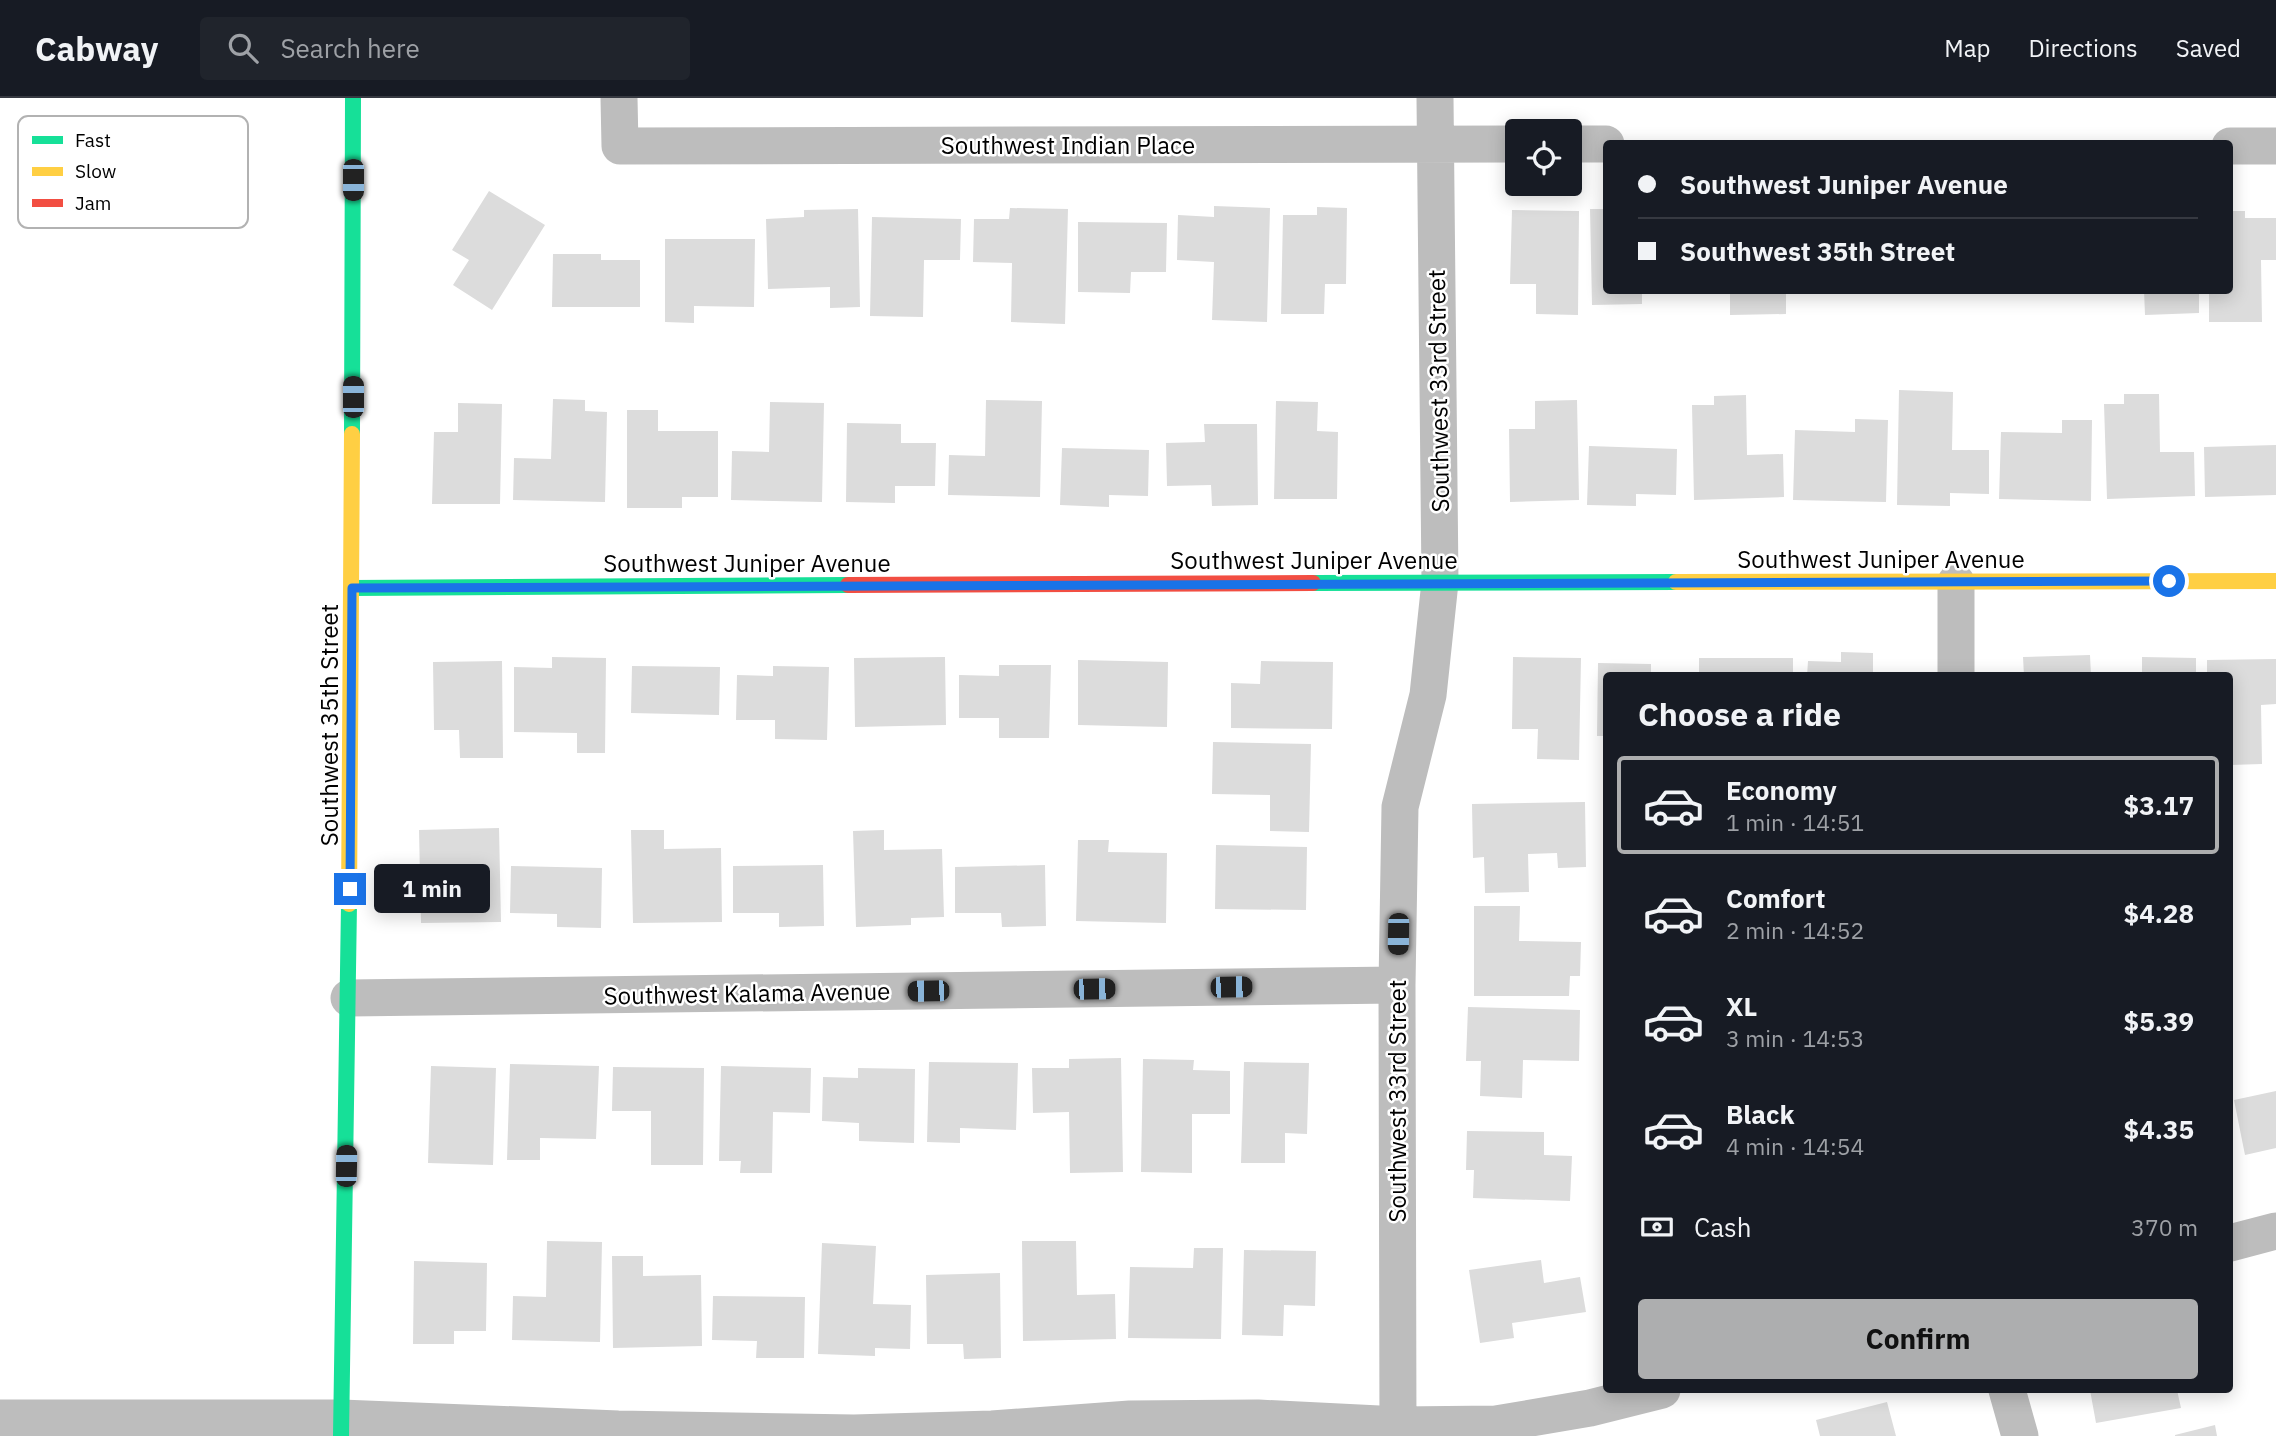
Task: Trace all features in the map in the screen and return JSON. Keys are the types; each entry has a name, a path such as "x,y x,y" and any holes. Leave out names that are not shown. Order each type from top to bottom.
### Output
{"street":[{"name":"Southwest 35th Street","path":"341,1427 349,998 354,98"},
{"name":"Southwest Indian Place","path":"619,98 620,146 1505,144"},
{"name":"Southwest 33rd Street","path":"1398,1431 1397,985 1400,807 1428,695 1440,582 1435,98"},
{"path":"1582,144 1603,144"},
{"path":"2233,146 2276,146"},
{"name":"Southwest Juniper Avenue","path":"352,588 2276,581"},
{"path":"1956,582 1956,672"},
{"name":"Southwest Kalama Avenue","path":"349,998 1397,985"},
{"path":"2233,1241 2276,1231"},
{"path":"0,1419 618,1432 854,1433 992,1429 1130,1419 1258,1418 1398,1431 1496,1424 1590,1408 1650,1393"},
{"path":"2008,1393 2020,1436"}],"building":[{"path":"489,191 545,225 492,310 453,285 469,260 452,250"},
{"path":"1214,206 1270,208 1267,322 1212,320 1214,262 1177,260 1178,215 1214,217"},
{"path":"1317,207 1347,208 1346,284 1325,284 1324,314 1281,314 1283,215 1317,215"},
{"path":"1010,208 1068,209 1065,324 1011,322 1012,263 973,262 974,219 1009,219"},
{"path":"858,209 860,307 830,308 830,287 768,289 766,219 804,217 804,210"},
{"path":"1590,209 1603,209 1603,294 1642,294 1642,304 1592,305"},
{"path":"1512,210 1579,211 1578,315 1536,314 1536,284 1510,284"},
{"path":"2233,211 2245,211 2245,218 2276,218 2276,260 2261,260 2262,322 2209,322 2209,294 2233,294"},
{"path":"872,217 961,219 960,260 924,260 923,317 870,316"},
{"path":"1078,222 1167,223 1166,272 1131,272 1130,293 1078,292"},
{"path":"665,239 755,239 754,307 694,306 694,323 665,322"},
{"path":"553,254 601,254 601,260 640,260 640,307 552,307"},
{"path":"1730,294 1786,294 1786,314 1730,315"},
{"path":"2144,294 2199,294 2199,313 2145,315"},
{"path":"1899,390 1953,392 1952,450 1989,450 1989,494 1950,493 1950,506 1897,505"},
{"path":"2124,394 2159,394 2160,452 2194,452 2195,496 2107,499 2104,404 2124,404"},
{"path":"1746,395 1747,455 1783,454 1784,497 1694,500 1692,405 1714,405 1714,396"},
{"path":"553,399 585,400 585,411 607,412 605,502 513,500 514,458 551,459"},
{"path":"986,400 1042,401 1040,497 948,495 949,455 985,456"},
{"path":"1577,400 1579,500 1510,502 1509,429 1535,429 1535,401"},
{"path":"1276,401 1318,402 1317,431 1338,432 1337,499 1274,499"},
{"path":"770,402 824,403 822,502 731,500 732,451 769,452"},
{"path":"458,403 502,404 500,504 432,504 434,432 458,432"},
{"path":"627,410 658,410 658,431 718,431 718,497 682,497 682,508 627,508"},
{"path":"1855,419 1888,420 1886,502 1793,500 1795,430 1855,432"},
{"path":"2062,420 2092,420 2091,501 1999,499 2001,432 2062,433"},
{"path":"847,423 901,424 901,443 936,443 935,486 895,486 895,503 846,502"},
{"path":"1204,424 1257,424 1258,505 1212,506 1211,485 1167,486 1166,443 1205,442"},
{"path":"2276,445 2276,495 2205,497 2204,447"},
{"path":"1589,446 1677,449 1676,495 1636,494 1636,506 1587,505"},
{"path":"1062,448 1149,450 1148,496 1109,495 1109,507 1060,505"},
{"path":"1841,652 1873,653 1873,672 1807,672 1808,661 1841,662"},
{"path":"2090,655 2091,672 2024,672 2023,657"},
{"path":"552,657 606,658 605,753 577,753 577,733 514,732 514,667 552,668"},
{"path":"945,657 946,725 855,727 854,658"},
{"path":"1513,657 1581,658 1579,760 1537,759 1538,729 1512,729"},
{"path":"2142,657 2196,658 2196,672 2142,672"},
{"path":"1699,658 1793,658 1793,672 1699,672"},
{"path":"2276,659 2276,704 2261,705 2262,764 2233,765 2233,672 2207,672 2207,660"},
{"path":"1078,660 1168,662 1167,727 1078,725"},
{"path":"502,661 503,758 460,758 459,730 434,730 433,662"},
{"path":"1261,661 1333,662 1332,729 1231,728 1231,683 1260,684"},
{"path":"1598,663 1651,664 1651,672 1603,672 1603,736 1597,736"},
{"path":"999,665 1051,665 1049,738 999,738 999,718 959,718 959,675 999,676"},
{"path":"632,666 720,667 719,715 631,713"},
{"path":"773,666 829,667 827,740 775,739 775,720 736,720 737,675 773,676"},
{"path":"1213,742 1311,744 1309,832 1270,831 1270,795 1212,794"},
{"path":"1585,802 1586,867 1558,868 1557,853 1528,854 1529,892 1485,893 1484,857 1473,858 1472,804"},
{"path":"499,828 501,922 421,923 419,830"},
{"path":"631,830 664,830 664,849 721,848 722,922 633,923"},
{"path":"884,830 884,850 942,849 944,917 911,918 911,925 856,927 853,831"},
{"path":"1078,840 1109,840 1108,852 1167,853 1166,923 1076,921"},
{"path":"1216,845 1307,847 1306,910 1215,909"},
{"path":"823,865 824,926 779,927 779,913 733,913 733,866"},
{"path":"1045,865 1046,926 1002,927 1001,913 955,913 955,867"},
{"path":"511,866 602,868 601,928 557,927 557,914 510,913"},
{"path":"1474,906 1520,906 1519,941 1581,942 1580,976 1570,976 1569,996 1474,996"},
{"path":"1468,1007 1580,1010 1579,1061 1523,1060 1522,1098 1480,1096 1481,1061 1466,1061"},
{"path":"1121,1058 1123,1172 1070,1173 1069,1112 1033,1113 1032,1068 1069,1068 1069,1059"},
{"path":"1143,1059 1194,1060 1193,1070 1230,1071 1230,1114 1192,1114 1192,1173 1141,1172"},
{"path":"929,1062 1018,1063 1016,1130 960,1128 960,1143 927,1142"},
{"path":"1244,1062 1309,1063 1307,1134 1285,1133 1285,1163 1241,1163"},
{"path":"510,1064 599,1066 596,1139 540,1138 540,1160 507,1160"},
{"path":"431,1066 496,1068 493,1165 428,1163"},
{"path":"721,1066 811,1068 810,1113 773,1112 772,1173 740,1173 741,1161 719,1161"},
{"path":"613,1067 704,1068 703,1165 651,1165 651,1111 612,1111"},
{"path":"858,1068 915,1069 914,1143 859,1141 859,1123 822,1121 823,1077 858,1078"},
{"path":"2276,1091 2276,1148 2245,1155 2234,1100"},
{"path":"1467,1131 1544,1132 1544,1155 1572,1156 1570,1201 1473,1198 1474,1170 1466,1170"},
{"path":"547,1241 602,1242 600,1342 512,1340 513,1296 546,1297"},
{"path":"1022,1241 1076,1241 1077,1295 1115,1294 1116,1339 1023,1341"},
{"path":"822,1243 876,1246 873,1304 911,1305 910,1349 875,1348 875,1356 818,1354"},
{"path":"1194,1248 1223,1248 1221,1339 1128,1338 1130,1267 1193,1268"},
{"path":"1244,1250 1316,1251 1315,1306 1284,1305 1283,1336 1242,1335"},
{"path":"612,1256 643,1256 643,1276 701,1275 702,1346 613,1348"},
{"path":"1541,1260 1544,1283 1580,1277 1586,1312 1512,1323 1514,1338 1480,1343 1469,1270"},
{"path":"414,1261 487,1263 486,1331 454,1331 454,1344 413,1344"},
{"path":"1000,1273 1001,1358 964,1359 963,1344 927,1344 926,1275"},
{"path":"713,1296 805,1297 804,1358 756,1358 757,1341 712,1340"},
{"path":"2091,1393 2178,1393 2181,1408 2096,1423"},
{"path":"1887,1402 1896,1436 1820,1436 1816,1420"},
{"path":"2215,1425 2217,1436 2175,1436 2175,1435"}],"traffic: fast":[{"path":"352,434 353,98"},
{"path":"1313,583 1676,582"},
{"path":"352,588 848,585"},
{"path":"341,1436 349,904"}],"traffic: slow":[{"path":"349,904 352,434"},
{"path":"1676,582 2276,581"}],"traffic: jam":[{"path":"848,585 1313,583"}],"route":[{"path":"350,889 352,588 2169,581"}]}
